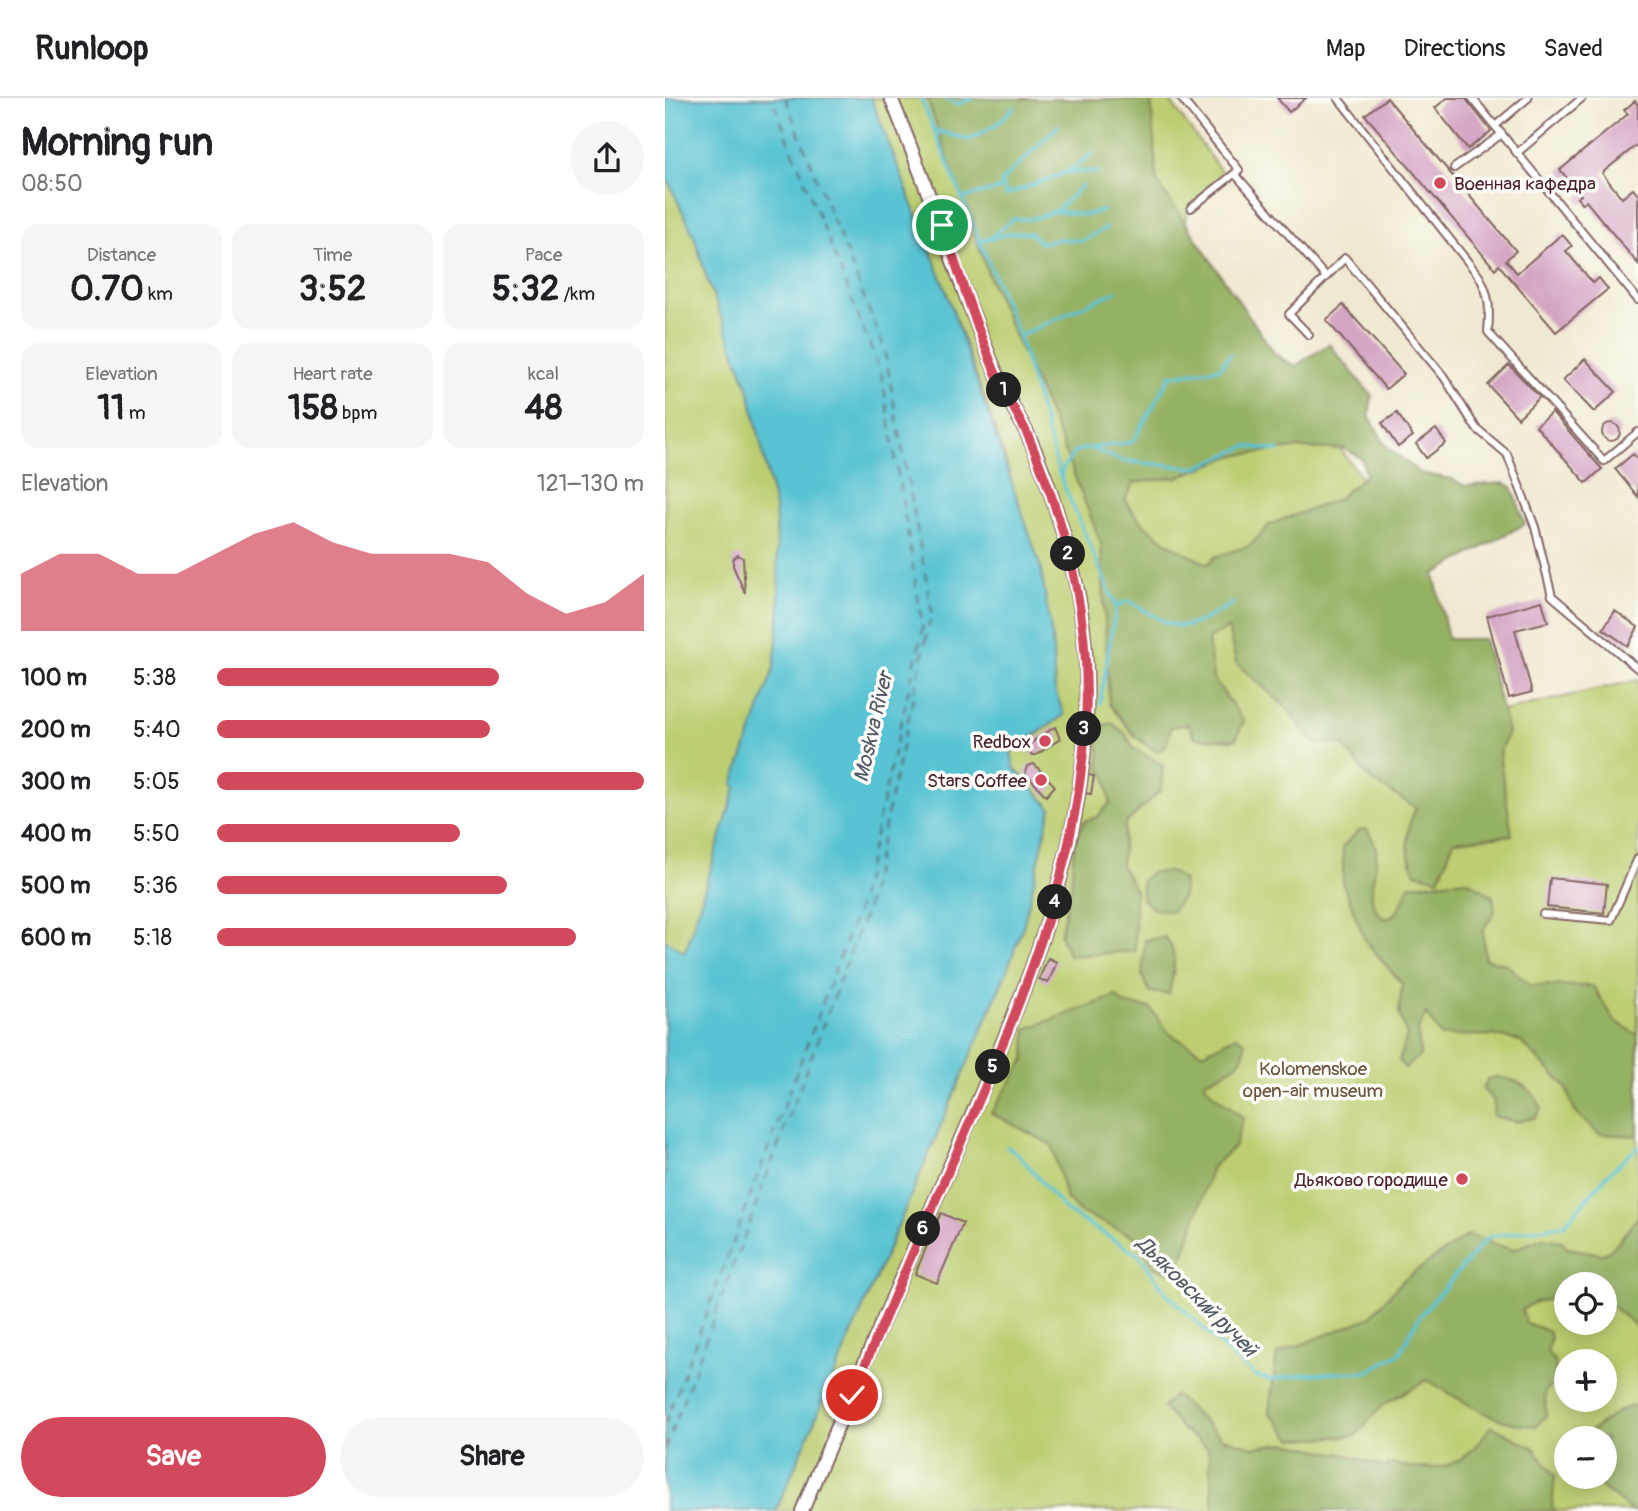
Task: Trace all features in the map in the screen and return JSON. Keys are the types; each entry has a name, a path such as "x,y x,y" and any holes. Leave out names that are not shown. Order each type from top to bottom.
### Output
{"street":[{"path":"802,1511 999,1055 1043,943 1066,858 1086,715 1082,618 1065,542 1029,437 1000,382 891,98"}],"lane":[{"path":"1181,98 1239,170 1191,208"},
{"path":"1338,98 1479,276 1487,290 1490,303 1489,332 1586,442 1604,461 1638,432"},
{"path":"1472,98 1638,300"},
{"path":"1495,126 1528,98"},
{"path":"1517,153 1582,98"},
{"path":"1454,168 1502,134"},
{"path":"1235,174 1325,276"},
{"path":"1309,335 1289,314 1346,258 1444,377 1476,428 1507,454 1535,527 1552,596 1638,669"},
{"path":"1543,914 1611,920 1638,858"}],"green space":[{"name":"Kolomenskoe open-air museum","path":"871,98 1168,98 1225,177 1188,208 1186,223 1287,377 1423,560 1450,678 1485,715 1638,680 1638,1511 776,1511 1006,973 1024,923 1051,808 1014,768 1011,752 1064,715 1055,690 1052,637 1004,454 944,285"},
{"path":"927,98 1151,100 1157,182 1275,354 1295,366 1329,344 1372,396 1369,415 1385,445 1420,473 1452,479 1465,486 1502,483 1512,487 1525,524 1434,574 1448,639 1484,639 1508,732 1499,754 1512,835 1454,841 1439,879 1415,873 1409,856 1408,840 1416,808 1370,779 1342,744 1315,744 1286,707 1236,663 1228,628 1208,639 1213,678 1244,721 1235,740 1195,738 1188,724 1171,727 1165,748 1155,751 1136,737 1109,704 1101,543 1055,426 992,285","holes":["1295,448 1345,449 1362,459 1366,475 1336,500 1270,524 1251,545 1215,557 1208,564 1173,546 1151,530 1125,500 1134,483 1178,477 1232,456"]},
{"path":"665,174 695,238 706,276 749,390 775,507 779,548 780,611 774,668 685,953 665,940"},
{"path":"1112,723 1125,733 1133,748 1163,765 1161,790 1125,824 1121,865 1135,890 1135,951 1069,956 1060,935 1071,885 1074,847 1084,821 1097,817 1110,803 1106,776 1100,770 1098,726"},
{"path":"1367,829 1375,845 1376,855 1373,903 1385,919 1397,910 1409,885 1467,880 1493,896 1495,911 1483,930 1485,959 1506,964 1530,985 1593,986 1615,1021 1638,1035 1638,1136 1599,1134 1575,1112 1566,1087 1520,1041 1492,1035 1441,1036 1426,1013 1418,1030 1420,1055 1405,1068 1399,1060 1407,1036 1399,1013 1402,984 1365,940 1343,884 1343,846 1360,830"},
{"path":"1151,872 1172,872 1184,881 1183,896 1172,911 1154,909 1142,899 1142,881"},
{"path":"1165,937 1174,957 1169,994 1150,992 1142,976 1145,940"},
{"path":"1116,996 1124,1004 1150,1008 1170,1034 1203,1053 1236,1036 1245,1042 1242,1058 1237,1064 1204,1082 1243,1118 1235,1146 1212,1167 1183,1257 1169,1272 1155,1268 1133,1236 1079,1212 1066,1198 1052,1145 991,1113 1025,1059 1026,1029"},
{"path":"1496,1077 1524,1086 1534,1095 1542,1109 1534,1118 1515,1122 1493,1116 1494,1101 1483,1089 1488,1079"},
{"path":"1638,1217 1638,1328 1617,1310 1617,1272 1554,1272 1552,1299 1535,1302 1522,1310 1526,1323 1548,1331 1551,1337 1547,1352 1554,1360 1554,1385 1545,1391 1546,1416 1536,1426 1521,1425 1492,1416 1427,1380 1383,1405 1355,1436 1292,1439 1269,1412 1277,1354 1369,1318 1403,1280 1468,1235 1513,1250 1542,1238 1562,1241 1567,1248 1603,1254 1611,1250"},
{"path":"1175,1395 1222,1438 1253,1447 1285,1443 1351,1456 1387,1468 1388,1464 1429,1468 1451,1464 1476,1446 1491,1426 1534,1448 1554,1475 1552,1506 1556,1511 1214,1511 1208,1448 1183,1430 1163,1407"},
{"path":"1638,1405 1638,1511 1632,1511 1604,1489 1617,1489 1617,1426 1598,1426 1618,1411"}],"water":[{"name":"Moskva River","path":"665,98 871,98 944,285 1040,565 1052,637 1055,690 1064,715 1011,752 1014,768 1051,808 1024,923 1006,973 776,1511 665,1511 665,940 685,952 736,787 733,784 774,668 780,611 775,507 749,390 706,276 695,238 665,174"}],"building":[{"path":"1277,98 1306,98 1289,112"},
{"path":"1387,98 1516,251 1506,260 1517,273 1562,234 1572,246 1566,251 1593,283 1599,278 1608,289 1556,332 1499,265 1495,269 1365,115"},
{"path":"1447,98 1465,98 1491,131 1468,149 1435,108"},
{"path":"1635,101 1638,105 1638,144 1602,173 1622,198 1633,189 1638,195 1638,264 1586,201 1582,204 1577,198 1581,195 1560,170 1628,114 1624,110"},
{"path":"1343,305 1404,374 1386,389 1326,320"},
{"path":"1585,359 1616,392 1594,412 1563,380"},
{"path":"1509,365 1540,397 1518,418 1488,385"},
{"path":"1552,412 1602,469 1586,483 1536,426"},
{"path":"1397,413 1413,436 1398,447 1382,423"},
{"path":"1611,423 1617,426 1620,432 1617,438 1611,441 1605,438 1602,432 1605,426"},
{"path":"1436,429 1446,443 1426,458 1416,444"},
{"path":"1633,454 1638,459 1638,497 1615,469"},
{"path":"738,555 743,558 745,593 733,566 733,559"},
{"path":"1542,601 1548,622 1515,630 1532,692 1509,698 1487,616"},
{"path":"1615,611 1638,627 1628,646 1603,629"},
{"name":"Redbox","path":"1055,727 1060,739 1036,755 1031,755 1029,744"},
{"name":"Stars Coffee","path":"1034,764 1055,786 1046,796 1025,773 1027,766"},
{"path":"1087,775 1094,776 1091,794 1084,793"},
{"path":"1550,878 1607,884 1604,913 1547,907"},
{"path":"1048,958 1057,962 1048,983 1039,979"},
{"path":"941,1213 963,1223 937,1283 915,1274"}],"waterway":[{"path":"921,98 1019,337 1061,479 1116,606 1100,703"},
{"path":"943,98 957,104 973,98"},
{"path":"935,130 969,140 997,124 1014,107"},
{"path":"1003,188 1001,182 1058,126"},
{"path":"1068,172 1092,154"},
{"path":"963,198 1003,188 1006,195 1067,172 1099,172"},
{"path":"1056,211 1082,186"},
{"path":"991,237 1013,219 1031,219 1056,211 1086,215 1103,210"},
{"path":"980,241 1012,233 1030,233 1041,243 1058,239 1082,241 1106,228"},
{"path":"1019,336 1116,291"},
{"path":"1091,448 1133,442 1170,376 1220,368 1230,354"},
{"path":"1061,477 1063,468 1075,451 1090,448 1122,461 1196,468 1247,446 1279,451"},
{"path":"1116,606 1129,601 1160,619 1181,626 1201,621 1233,603"},
{"name":"Дьяковский ручей","path":"1007,1147 1019,1155 1065,1210 1139,1255 1166,1293 1232,1356 1256,1376 1271,1380 1308,1374 1367,1372 1400,1353 1419,1317 1488,1237 1564,1225 1607,1175 1638,1147"}],"ferry route":[{"path":"665,1424 858,908 923,628 882,376 772,98"},
{"path":"665,1449 866,910 932,612 884,348 785,98"}],"place":[{"name":"Военная кафедра","path":"1440,183"},
{"name":"Redbox","path":"1045,741"},
{"name":"Stars Coffee","path":"1041,780"},
{"name":"Дьяково городище","path":"1462,1179"}],"route":[{"path":"852,1395 999,1055 1043,943 1066,858 1086,715 1084,639 1076,582 1065,542 1029,437 1000,382 942,225"}]}
